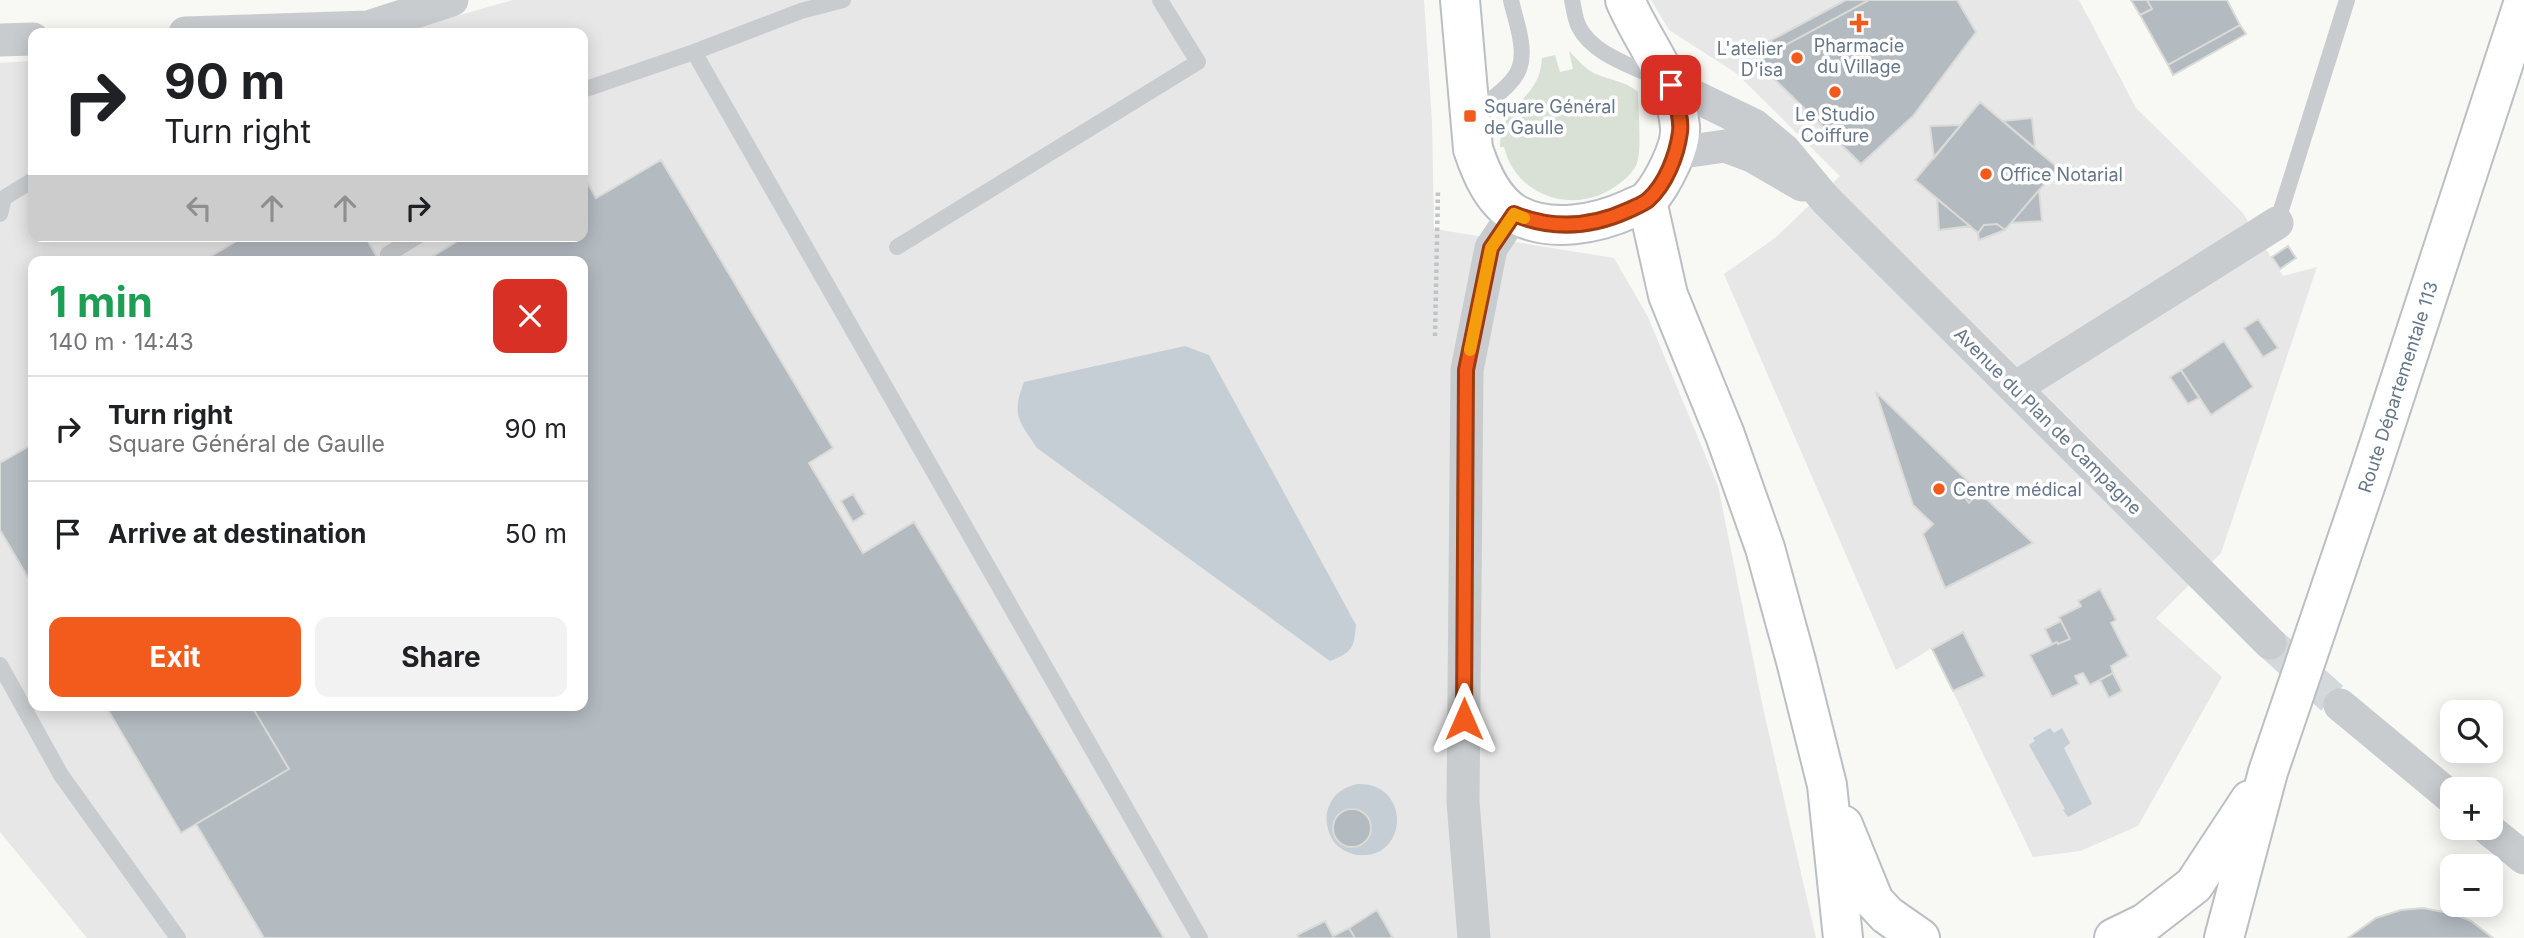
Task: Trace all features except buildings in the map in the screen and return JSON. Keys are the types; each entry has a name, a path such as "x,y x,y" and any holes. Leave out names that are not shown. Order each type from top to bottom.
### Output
{"main road":[{"path":"1460,0 1473,149 1481,172 1496,197 1514,214 1535,222 1585,225 1607,220 1647,201 1662,183 1675,153 1681,130 1671,85 1636,25 1625,0"},
{"name":"Route Départementale 113","path":"2224,938 2268,772 2375,459 2524,1"},
{"path":"1647,201 1668,295 1725,435 1765,548 1827,785 1874,901 1887,915 1920,938"},
{"path":"1607,220 1668,295"},
{"name":"Route Départementale 113","path":"2114,938 2145,923 2194,885 2268,772"},
{"path":"1827,785 1843,938"}],"street":[{"path":"338,28 368,27 452,0"},
{"path":"0,40 28,39"},
{"name":"Avenue du Plan de Campagne","path":"1671,85 1754,125 1785,151 1825,198 2270,643"},
{"name":"Avenue du Plan de Campagne","path":"1675,153 1725,146 1752,156 1825,198"},
{"path":"1475,938 1463,802 1466,370 1491,248 1514,214"},
{"path":"2015,388 2277,223"},
{"path":"2340,705 2440,788"},
{"path":"2502,840 2524,858"}],"lane":[{"path":"588,88 694,52 822,3 843,0"},
{"path":"898,247 1198,62 1160,0"},
{"path":"1470,117 1503,89 1520,66 1521,48 1511,0"},
{"path":"1572,0 1579,26 1599,49 1671,85"},
{"path":"2277,223 2347,0"},
{"path":"694,52 1200,938"},
{"path":"0,214 4,198 28,183"},
{"path":"388,254 408,242"},
{"path":"0,665 61,775 178,938"}],"path":[{"path":"1435,347 1438,190"}],"shaded area":[{"path":"513,0 1424,0 1432,122 1434,229 1614,258 1648,317 1718,486 1763,708 1816,938 87,938 0,832 0,63 28,61 28,242 588,242 588,28 415,28"},
{"path":"1651,0 2079,0 2136,108 2242,212 2283,276 2317,267 2221,553 2156,618 2222,677 2138,826 2080,851 2033,857 1932,648 1896,670 1724,274 1775,238 1840,176 1736,73 1669,30"},
{"path":"1569,51 1592,72 1628,85 1638,92 1640,139 1637,163 1620,183 1587,199 1552,197 1536,190 1522,180 1511,165 1504,147 1500,147 1507,119 1535,84 1542,58 1555,55 1560,72 1573,69"},
{"path":"1185,346 1209,355 1356,625 1350,649 1337,658 1330,661 1037,448 1022,424 1018,403 1024,382"},
{"path":"2050,728 2054,733 2062,728 2070,743 2064,748 2092,804 2068,817 2029,745 2035,741 2033,738"},
{"path":"1358,784 1376,787 1388,795 1395,807 1397,821 1394,834 1387,846 1375,853 1358,855 1345,851 1334,842 1328,829 1327,811 1331,801 1345,788","holes":["1353,809 1368,818 1371,826 1369,837 1358,845 1342,845 1333,831 1337,816"]}],"tunnel":[{"path":"2270,643 2340,705"}],"slow traffic":[{"path":"1470,350 1491,248 1514,214 1524,218"}],"place":[{"name":"Pharmacie du Village","path":"1859,23"},
{"name":"L'atelier D'isa","path":"1797,58"},
{"name":"Le Studio Coiffure","path":"1835,92"},
{"name":"Square Général de Gaulle","path":"1470,116"},
{"name":"Office Notarial","path":"1986,174"},
{"name":"Centre médical","path":"1939,489"}],"route":[{"path":"1464,719 1466,370 1491,248 1514,214 1535,222 1585,225 1607,220 1647,201 1662,183 1675,153 1681,130 1671,85"}]}
